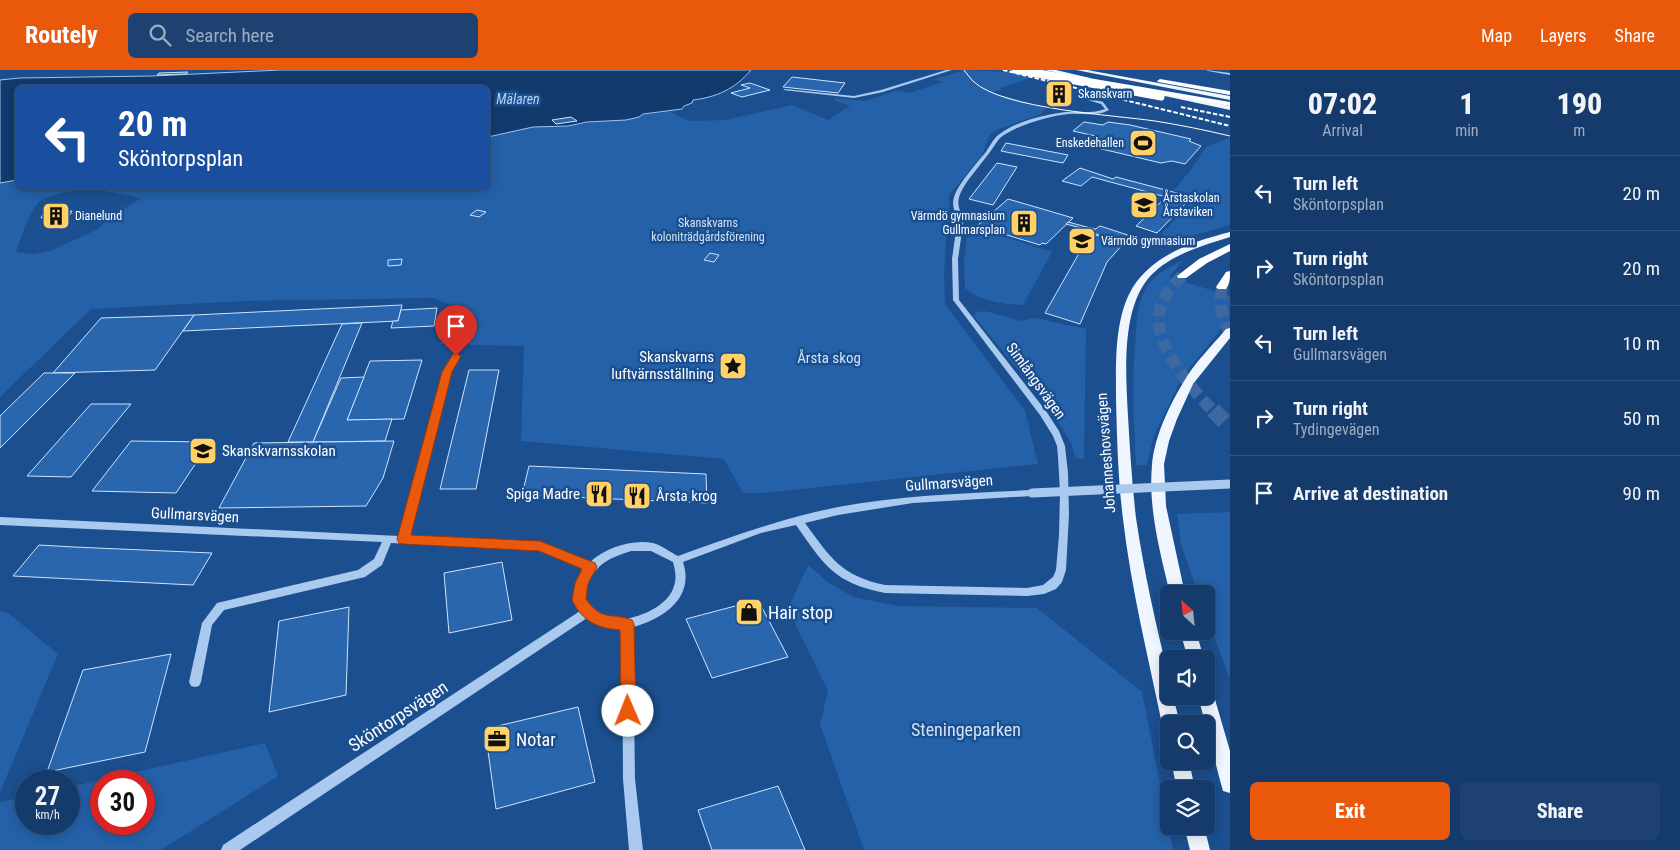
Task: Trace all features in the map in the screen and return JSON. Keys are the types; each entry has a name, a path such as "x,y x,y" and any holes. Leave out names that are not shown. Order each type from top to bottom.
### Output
{"highway":[{"path":"1015,70 1230,103"},
{"path":"1030,70 1179,92"},
{"path":"1035,70 1120,90 1230,103"},
{"path":"1053,70 1230,103"},
{"path":"1072,70 1230,103"},
{"path":"1088,70 1230,103"},
{"path":"1182,276 1203,261 1230,247"},
{"path":"1222,288 1230,274"}],"main road":[{"path":"1048,70 1230,103"},
{"path":"1079,70 1230,103"},
{"name":"Johanneshovsvägen","path":"1169,715 1148,620 1132,534 1124,464 1122,390 1125,332 1129,305 1138,286 1148,273 1172,257 1230,234"},
{"path":"1176,585 1158,506 1158,464 1162,441 1188,383 1230,331"},
{"path":"1208,705 1230,784"},
{"path":"1196,835 1200,850"}],"street":[{"path":"785,90 854,97 882,91 950,70"},
{"path":"1208,70 1230,74"},
{"name":"Simlångsvägen","path":"798,521 834,568 848,578 866,586 885,590 1027,592 1051,587 1058,580 1062,572 1064,524 1064,464 1060,444 1045,417 956,300 955,260 961,217 956,210 955,200 962,186 998,138 1006,132 1030,121 1050,116 1070,113 1097,113 1107,110 1102,103 1082,97"},
{"path":"403,539 447,372 456,356"},
{"name":"Gullmarsvägen","path":"677,560 732,539 798,521 880,504 1032,493 1230,484"},
{"name":"Gullmarsvägen","path":"0,521 540,546 591,567"},
{"path":"195,682 207,623 221,606 361,574 378,562 388,539"},
{"path":"632,546 652,547 677,560 681,576 679,590 665,607 650,617 627,624 604,622 587,612 579,600 581,583 591,567 610,553 632,546"},
{"name":"Sköntorpsvägen","path":"228,850 587,612"},
{"path":"627,624 629,779 636,850"}],"green space":[{"name":"Årsta skog","path":"966,70 1008,72 1031,78 992,92 1046,108 1041,114 996,130 989,136 982,156 949,195 950,220 947,227 944,274 945,304 1025,411 1038,464 764,493 743,493 724,459 521,441 524,346 439,344 462,326 465,311 433,298 244,301 91,309 0,397 0,183 15,180 15,190 80,190 48,197 38,203 26,223 16,252 32,254 50,251 98,229 110,218 141,198 100,190 490,190 490,137 533,127 568,126 669,111 688,121 726,120 792,105 828,120 850,106 834,100 836,98 865,101 899,90 909,93 943,82 934,79"},
{"path":"1230,138 1230,225 1177,240 1161,234 1197,196 1174,190 1207,146"},
{"path":"968,225 1052,252 1023,305 1000,303 985,299 965,288 964,261"},
{"path":"1184,260 1169,277 1230,296 1230,318 1181,379 1153,438 1147,465 1136,465 1133,383 1139,306 1142,295 1152,280"},
{"path":"985,311 1021,321 1035,318 1086,329 1084,459 1075,458 1071,443 1050,409 974,316 977,312"},
{"path":"1230,512 1230,679 1215,639 1215,585 1195,585 1181,544 1177,514"},
{"name":"Steningeparken","path":"808,565 829,583 854,597 898,606 1037,608 1142,692 1160,784 1160,835 1170,835 1173,850 864,850 820,724 828,691 788,609"},
{"path":"0,611 7,612 58,654 0,792"},
{"path":"265,743 278,776 161,850 0,850 0,802 15,799 15,835 80,835 80,785 90,782 90,835 155,835 155,770 145,770"}],"water":[{"name":"Mälaren","path":"281,70 751,70 739,82 725,91 710,97 693,100 692,103 684,106 682,109 643,114 626,120 587,122 568,126 533,127 490,137 490,85 15,85 15,180 0,183 0,80"}],"building":[{"path":"188,72 186,74 157,75 159,73"},
{"path":"792,77 845,83 838,93 783,87"},
{"path":"750,83 770,90 742,97 731,93 750,88 741,85"},
{"name":"Skanskvarn","path":"1054,89 1069,92 1064,98 1049,96"},
{"path":"571,117 577,121 556,124 552,120"},
{"name":"Enskedehallen","path":"1084,122 1103,125 1108,122 1130,125 1191,139 1189,141 1201,146 1185,164 1172,161 1161,163 1089,146 1100,137 1073,131"},
{"path":"1006,143 1068,155 1063,163 1001,151"},
{"path":"997,163 1017,167 993,205 969,199"},
{"path":"1080,168 1113,179 1116,177 1192,197 1157,233 1136,226 1166,197 1092,177 1081,186 1062,181"},
{"name":"Värmdö gymnasium Gullmarsplan","path":"1008,199 1073,218 1046,244 1042,243 1040,245 977,226"},
{"path":"477,210 486,212 479,217 470,215"},
{"name":"Dianelund","path":"72,211 68,218 44,221 46,217 41,218 43,214"},
{"path":"1068,222 1095,229 1093,231 1066,224"},
{"path":"1100,226 1140,239 1130,247 1091,232"},
{"path":"1096,235 1123,244 1107,262 1080,324 1045,313 1078,255"},
{"path":"710,253 719,255 714,262 704,260"},
{"path":"402,259 401,265 388,266 388,260"},
{"path":"402,305 398,321 183,331 194,315"},
{"path":"437,308 434,326 391,328 393,321 398,321 401,310"},
{"path":"194,315 155,370 53,373 101,318"},
{"path":"362,323 313,442 288,442 342,324"},
{"path":"422,360 404,419 347,420 370,361"},
{"path":"469,370 499,370 476,489 440,489"},
{"path":"44,373 75,373 0,448 0,416"},
{"path":"364,377 347,420 392,419 385,441 313,442 341,378"},
{"path":"91,404 131,404 71,477 27,476"},
{"path":"131,441 210,442 176,493 92,491"},
{"path":"394,441 383,478 366,506 219,508 254,443"},
{"path":"529,466 706,474 707,503 522,495"},
{"path":"39,545 212,553 193,585 13,576"},
{"path":"502,562 512,620 449,633 444,573"},
{"path":"758,600 788,657 712,678 686,619"},
{"path":"349,607 346,695 269,712 279,621"},
{"path":"171,654 145,752 57,770 48,770 83,670"},
{"path":"578,707 595,782 496,809 485,729"},
{"path":"778,786 805,850 712,850 698,810"}],"tunnel":[{"path":"1182,276 1167,292 1161,304 1159,318 1161,333 1166,348 1184,377 1214,412"},
{"path":"1222,287 1222,311 1230,334"},
{"path":"1213,410 1230,427"}],"tram line":[{"path":"964,70 974,82 989,91 1009,99 1033,105 1164,123 1230,136"}],"railway":[{"path":"1003,70 1230,126"},
{"path":"1181,107 1230,117"}],"place":[{"name":"Skanskvarn","path":"1059,94"},
{"name":"Enskedehallen","path":"1143,143"},
{"name":"Årstaskolan Årstaviken","path":"1144,205"},
{"name":"Dianelund","path":"56,216"},
{"name":"Värmdö gymnasium Gullmarsplan","path":"1024,223"},
{"name":"Värmdö gymnasium","path":"1082,241"},
{"name":"Skanskvarns luftvärnsställning","path":"733,366"},
{"name":"Skanskvarnsskolan","path":"203,451"},
{"name":"Spiga Madre","path":"599,494"},
{"name":"Årsta krog","path":"637,496"},
{"name":"Hair stop","path":"749,612"},
{"name":"Notar","path":"497,739"}],"route":[{"path":"456,356 447,372 403,539 540,546 591,567 581,583 579,600 587,612 604,622 627,624 628,711"}],"park label":[{"name":"Skanskvarns koloniträdgårdsförening","path":"708,230"}]}
